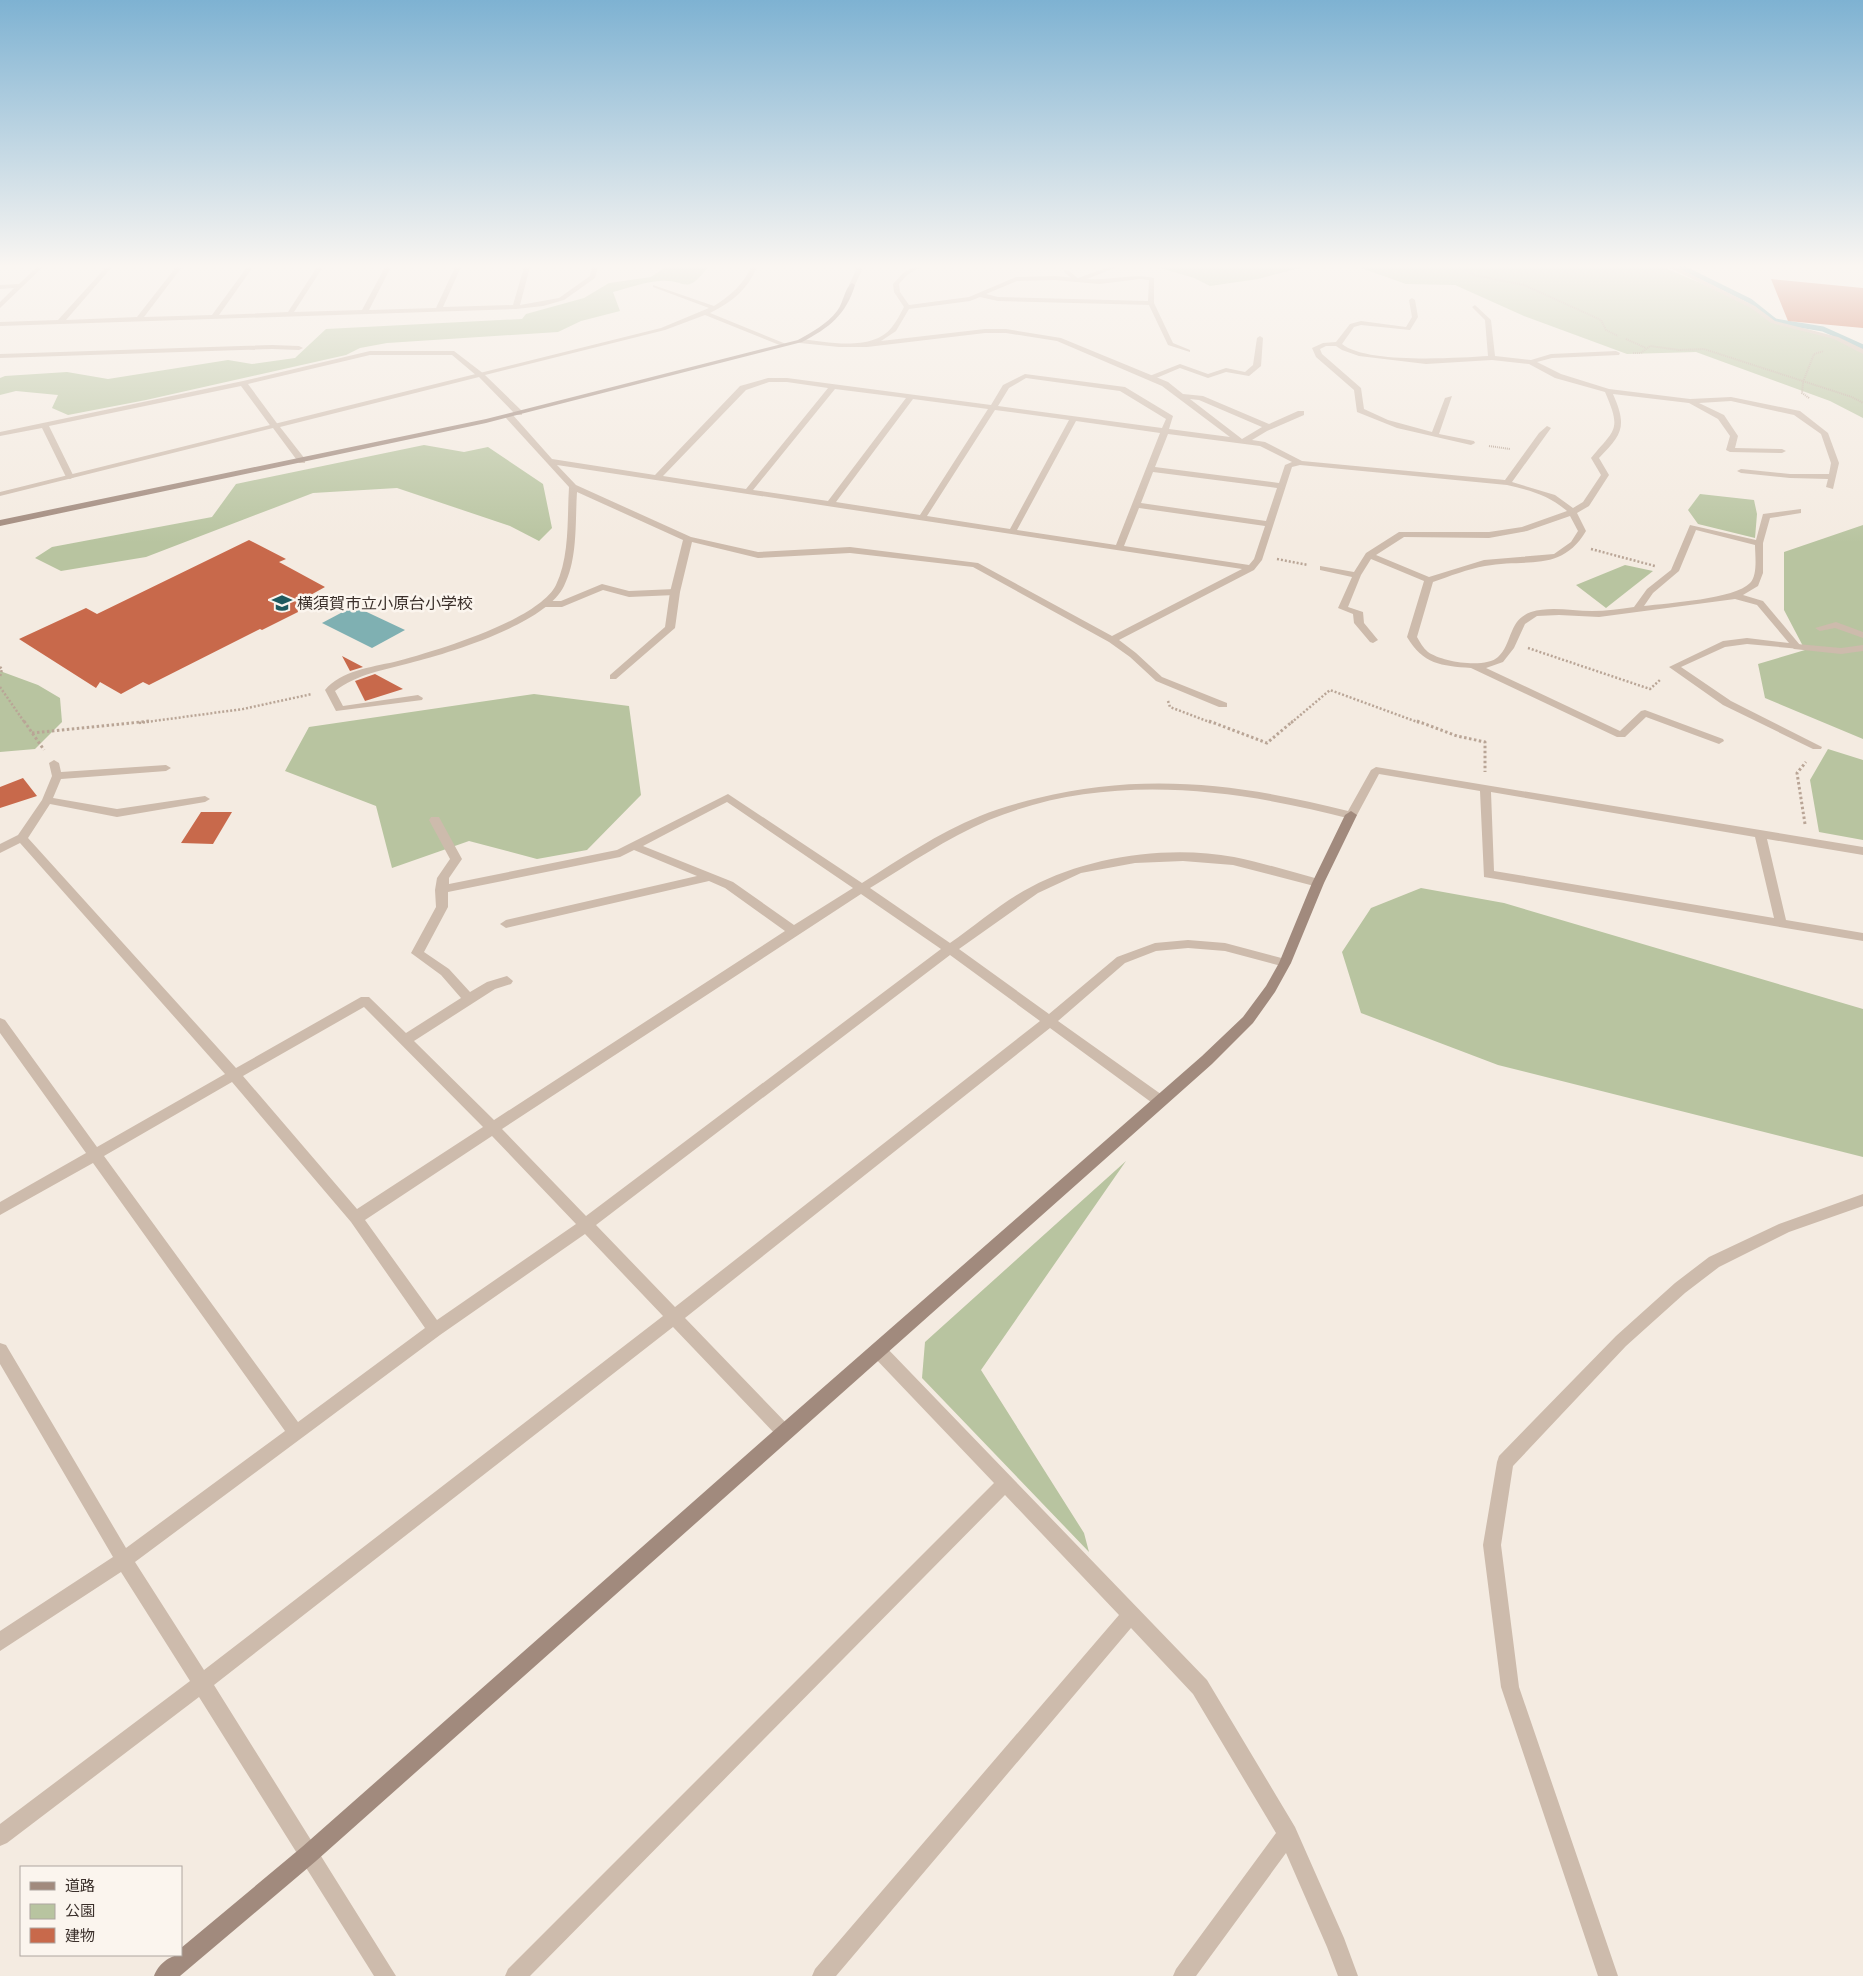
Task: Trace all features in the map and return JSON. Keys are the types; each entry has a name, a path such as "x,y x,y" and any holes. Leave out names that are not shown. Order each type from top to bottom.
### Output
{"street":[{"path":"0,434 243,383 344,359"},
{"path":"463,359 480,374 519,414"},
{"path":"0,494 540,359"},
{"path":"0,523 519,414 729,359"},
{"path":"1108,359 1165,384 1242,441"},
{"path":"1151,377 1180,366 1208,376 1226,370 1246,374 1257,366 1258,359"},
{"path":"1324,359 1358,390 1360,410 1370,415 1435,435 1471,442"},
{"path":"1403,359 1426,362 1472,359"},
{"path":"1504,359 1531,362 1558,376 1608,391 1690,401 1732,399 1797,413 1824,433 1835,463 1830,487"},
{"path":"1531,362 1540,359"},
{"path":"922,518 1006,387 1025,376 1122,388 1170,418 1152,468 1119,548"},
{"path":"657,477 744,388 768,380 833,386 910,398 1262,444 1300,463"},
{"path":"243,383 302,461"},
{"path":"748,491 833,386"},
{"path":"1373,640 1359,623 1358,612 1344,608 1356,575 1369,555 1402,534 1489,535 1524,530 1573,512 1586,504 1605,475 1595,458 1612,441 1620,429 1619,414 1608,391"},
{"path":"1181,396 1200,398 1269,426"},
{"path":"830,504 910,398"},
{"path":"1435,435 1449,398"},
{"path":"1690,401 1721,417 1734,436 1730,450 1782,451"},
{"path":"1242,441 1269,426 1301,413"},
{"path":"509,416 573,487 688,540 758,555 850,550 975,565 1112,640 1133,655 1160,680 1223,705"},
{"path":"1012,532 1073,419"},
{"path":"45,426 70,477"},
{"path":"1507,483 1526,458 1526,452 1547,428"},
{"path":"549,461 1251,568"},
{"path":"1112,640 1251,568 1258,560 1280,486 1289,465 1300,463 1507,483 1532,488 1561,500 1573,512 1582,531 1574,544 1556,556 1484,563 1430,580 1369,555"},
{"path":"1152,468 1280,486"},
{"path":"1741,471 1790,476 1832,477"},
{"path":"418,698 340,709 330,690 343,679 419,658 488,633 533,613 545,604 559,589 564,573 573,487"},
{"path":"1137,505 1269,524"},
{"path":"1735,596 1755,584 1759,573 1759,543 1766,516 1798,511"},
{"path":"1637,609 1650,591 1675,571 1693,527 1759,543"},
{"path":"613,677 670,628 675,592 688,540"},
{"path":"1323,568 1356,575"},
{"path":"1430,580 1412,637 1424,653 1446,663 1474,666 1498,661 1509,649 1514,630 1522,620 1534,614 1597,614 1735,596 1760,603 1797,646"},
{"path":"545,604 562,604 602,588 629,594 675,592"},
{"path":"1820,628 1836,625 1863,635"},
{"path":"1817,747 1727,703 1674,666 1723,644 1747,641 1842,651 1863,648"},
{"path":"1474,666 1621,735 1645,713 1720,740"},
{"path":"0,849 22,838 47,800 57,776 54,763"},
{"path":"57,776 166,768"},
{"path":"164,1976 309,1854 784,1432 1160,1102 1248,1020 1271,989 1285,963 1318,883 1350,815 1376,770 1863,851"},
{"path":"356,1218 794,931 962,827 1010,808 1071,793 1130,786 1176,784 1261,793 1350,815"},
{"path":"1485,788 1488,874 1863,937"},
{"path":"441,890 620,853 728,797 950,949 1160,1102"},
{"path":"47,800 117,813 205,799"},
{"path":"435,820 456,858 443,878 441,890 442,906 417,953 445,972 469,999"},
{"path":"1760,834 1781,923"},
{"path":"22,838 234,1075 356,1218 435,1330"},
{"path":"634,846 729,885 794,931"},
{"path":"0,1642 124,1560 435,1330 584,1226 950,949 1034,890 1078,870 1134,859 1183,857 1233,861 1318,883"},
{"path":"506,924 710,877"},
{"path":"0,1836 202,1684 674,1318 1048,1022 1121,960 1155,947 1188,944 1225,947 1285,963"},
{"path":"405,1040 491,985 507,981"},
{"path":"0,1209 365,1000 492,1128 584,1226 784,1432"},
{"path":"0,1023 97,1154 296,1433"},
{"path":"1608,1976 1510,1687 1492,1545 1505,1462 1620,1341 1680,1288 1714,1262 1784,1228 1863,1200"},
{"path":"0,1350 124,1560 386,1976"},
{"path":"878,1350 1200,1687 1288,1834 1337,1945 1348,1976"},
{"path":"515,1976 1005,1483"},
{"path":"822,1976 1131,1615"},
{"path":"1182,1976 1288,1834"}],"path":[{"path":"1735,359 1852,397 1863,403"},
{"path":"1803,418 1814,408 1815,403 1802,393 1812,359"},
{"path":"1471,442 1526,452"},
{"path":"1574,544 1675,571"},
{"path":"1259,555 1323,568"},
{"path":"1522,646 1650,689"},
{"path":"0,667 2,669 0,677"},
{"path":"0,687 54,763"},
{"path":"32,733 181,719 274,704 330,690"},
{"path":"1170,706 1267,743 1330,690 1457,736 1485,742 1483,755 1485,775"},
{"path":"1808,842 1797,773 1817,747"}],"green space":[{"path":"286,359 327,359 146,400 68,415 52,408 58,395 16,391 0,395 0,378 5,376 67,372 108,379 228,360 252,364"},
{"path":"1716,359 1863,359 1863,418 1830,401"},
{"path":"424,445 464,452 488,447 543,484 552,528 539,541 510,526 397,488 313,493 146,557 61,571 35,558 52,547 212,517 236,484"},
{"path":"1700,494 1754,500 1757,514 1755,538 1698,524 1688,510"},
{"path":"1863,525 1863,739 1765,698 1758,664 1805,650 1784,610 1784,552"},
{"path":"1625,565 1653,571 1606,608 1576,585"},
{"path":"0,671 38,685 60,698 62,722 35,749 0,752"},
{"path":"534,694 629,706 641,795 587,850 537,859 469,841 392,868 376,806 285,771 309,727"},
{"path":"1828,749 1863,760 1863,840 1819,832 1810,780"},
{"path":"1421,888 1504,903 1863,1009 1863,1157 1498,1065 1361,1013 1342,952 1371,908"},
{"path":"1126,1161 981,1370 1084,1533 1089,1552 922,1378 925,1342"}],"water":[{"path":"354,606 405,630 372,648 322,623"}],"building":[{"path":"249,540 286,559 279,562 325,587 307,597 316,603 149,685 143,682 121,694 100,682 96,688 19,639 86,608 97,614"},
{"path":"342,656 363,667 350,671"},
{"path":"375,674 403,689 365,701 355,681"},
{"path":"23,778 37,796 0,808 0,787"},
{"path":"201,812 232,812 213,844 181,843"}],"place":[{"name":"横須賀市立小原台小学校","path":"282,603"}]}
